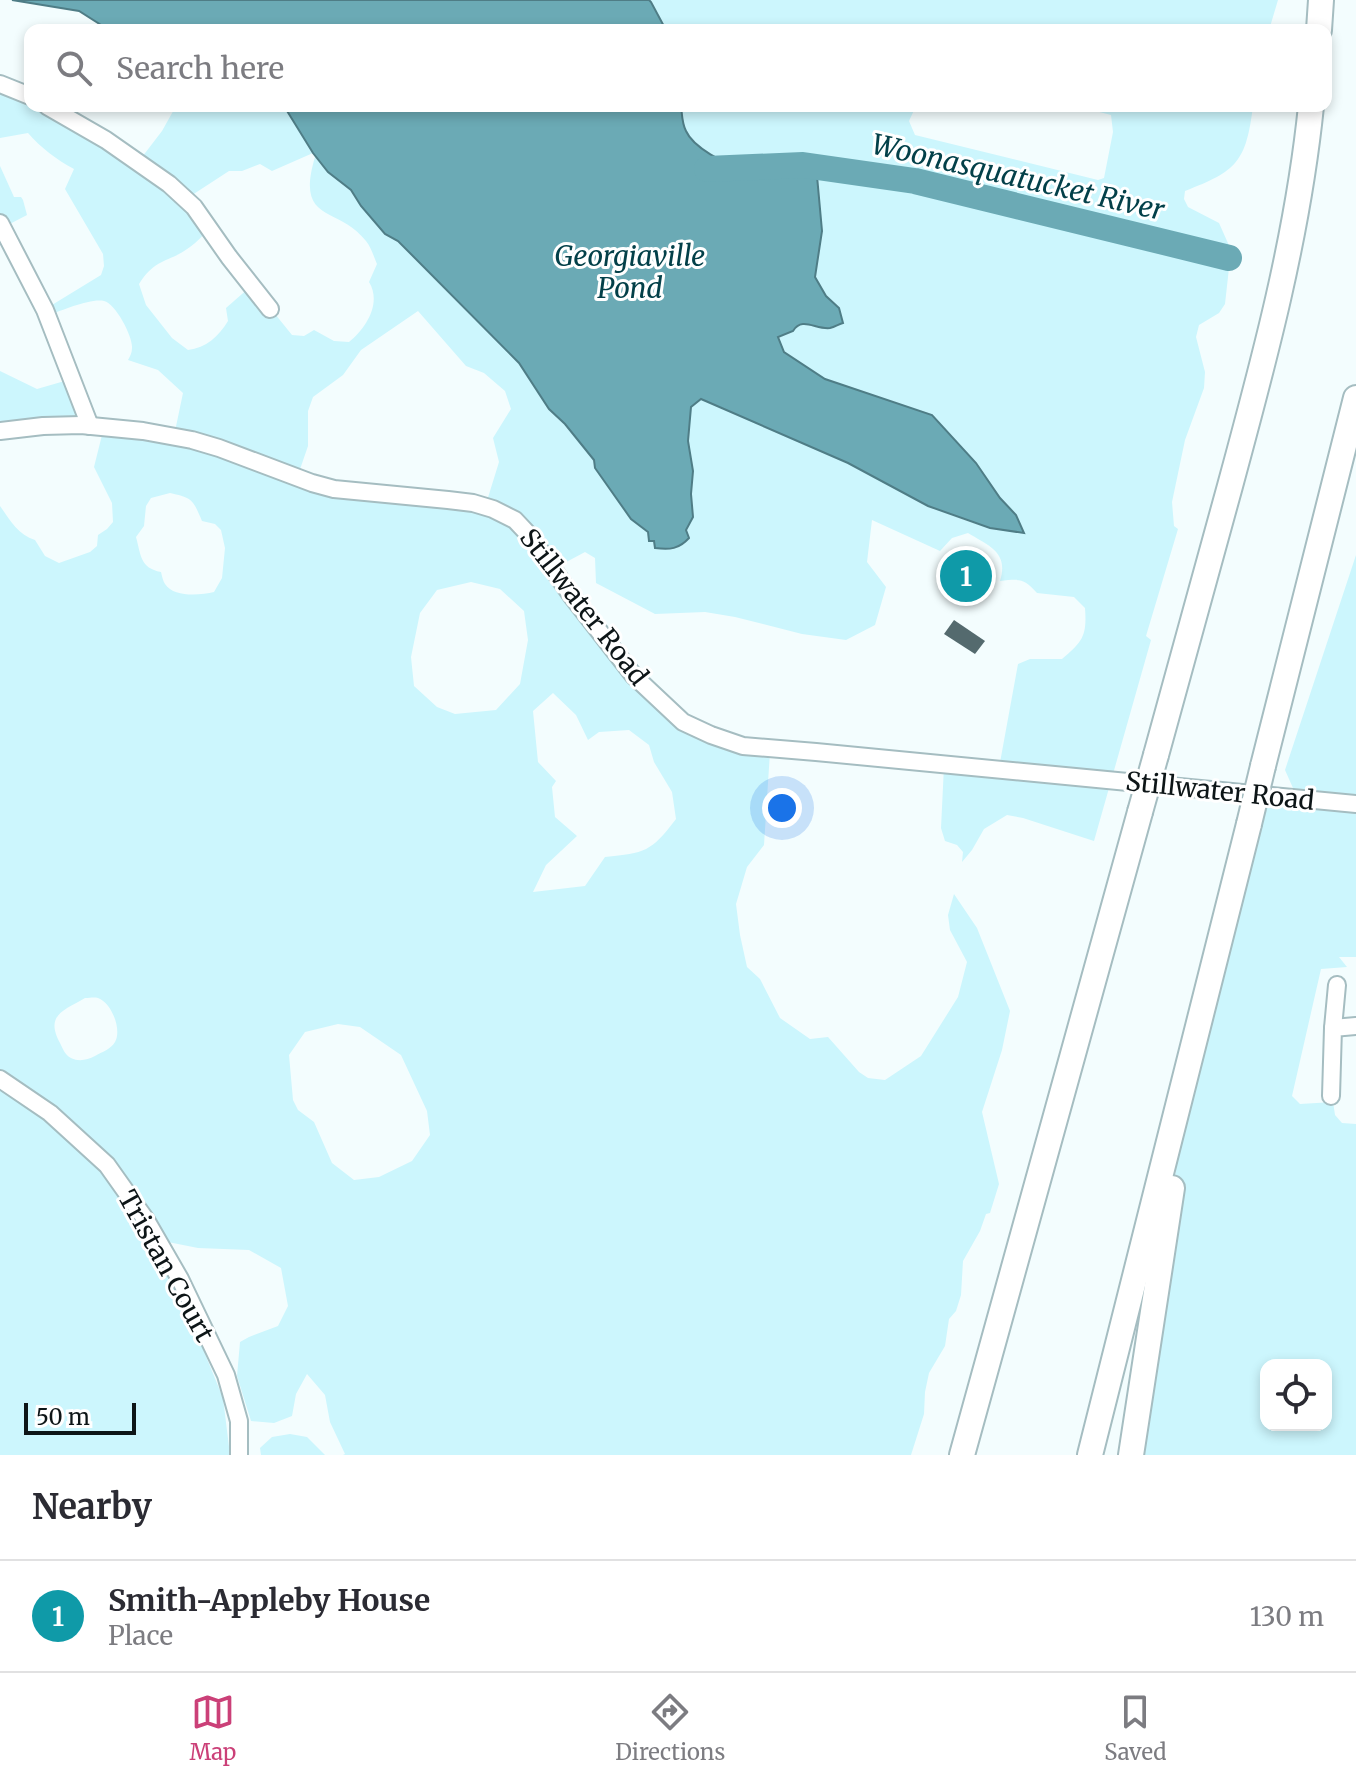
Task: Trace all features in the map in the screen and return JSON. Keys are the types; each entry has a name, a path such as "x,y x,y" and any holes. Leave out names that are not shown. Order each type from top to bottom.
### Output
{"highway":[{"path":"1319,24 1321,0"},
{"path":"962,1455 1262,366 1287,258 1310,112"},
{"path":"1090,1455 1356,398"},
{"path":"1131,1455 1200,1020"}],"street":[{"path":"0,84 24,94"},
{"path":"57,112 106,140 169,184 194,207 270,309"},
{"path":"0,223 45,310 90,426"},
{"name":"Stillwater Road","path":"0,431 43,426 143,431 192,440 334,489 461,502 493,509 515,520 530,536 634,676 683,722 732,743 766,749 1356,804"},
{"path":"1331,1096 1337,985"},
{"path":"1333,1028 1356,1026"},
{"name":"Tristan Court","path":"0,1079 50,1113 107,1165 146,1220 180,1279 226,1375 239,1421 239,1455"}],"shaded area":[{"path":"649,0 1278,0 1271,24 663,24"},
{"path":"0,87 24,96 24,112 53,112 139,161 173,112 288,112 313,153 272,171 260,164 242,171 229,171 186,199 209,229 190,247 151,269 139,284 146,305 172,338 188,350 206,344 216,336 228,321 226,308 250,287 292,335 304,336 314,330 334,341 349,342 361,330 373,307 373,290 369,282 377,264 368,243 355,230 315,204 310,178 315,157 351,190 385,233 398,241 519,363 549,409 594,460 631,519 649,532 686,530 693,517 693,471 688,441 691,406 701,399 830,455 933,507 977,524 1024,532 1016,515 976,463 932,415 825,379 784,352 778,336 803,324 828,329 839,309 826,296 815,276 822,231 768,168 742,168 694,144 684,129 682,112 913,112 909,121 915,135 1098,180 1104,178 1113,132 1111,115 1099,112 1252,112 1247,140 1236,162 1217,177 1185,191 1184,199 1188,207 1219,223 1231,250 1225,304 1219,313 1199,325 1196,337 1205,372 1204,388 1185,440 1172,502 1174,526 1178,529 1146,636 1151,640 1094,841 1007,815 984,829 962,862 963,852 957,845 945,841 941,828 944,766 999,768 1018,664 1030,659 1062,659 1079,642 1085,625 1085,608 1074,597 1037,593 1021,581 1000,581 1002,563 999,556 990,546 968,533 952,538 940,551 872,520 867,562 886,587 875,625 846,640 802,634 705,612 655,614 596,583 595,558 585,552 557,567 635,670 678,712 770,752 764,845 747,867 736,904 747,967 760,979 780,1018 810,1039 828,1037 859,1072 868,1078 885,1080 921,1056 958,997 967,962 950,930 948,915 954,894 977,928 1010,1011 1002,1050 982,1112 999,1184 990,1213 986,1214 963,1261 961,1295 956,1311 949,1319 945,1346 929,1373 924,1414 911,1455 343,1455 330,1422 325,1395 307,1374 296,1394 292,1416 274,1423 251,1421 237,1376 240,1342 278,1326 288,1306 281,1268 249,1250 198,1248 148,1238 192,1322 223,1398 230,1455 0,1455 0,506 19,531 35,540 45,556 59,563 90,552 97,546 98,535 113,522 112,503 94,467 102,435 174,436 183,393 158,370 128,360 132,350 130,336 109,303 92,301 49,315 47,308 101,275 103,254 65,189 74,169 38,144 28,133 0,138","holes":["418,311 466,366 484,373 505,391 511,409 493,438 499,462 486,504 297,478 308,446 308,411 313,397 343,375 361,350","170,493 188,499 202,521 215,524 221,530 225,548 222,578 214,592 175,592 165,584 161,572 145,564 136,537 144,526 146,506 151,498","471,582 500,589 524,611 528,640 520,684 496,710 455,714 437,707 414,686 411,657 420,613 437,590","553,693 576,715 588,740 599,732 629,730 649,745 654,762 672,792 676,819 646,849 605,857 585,886 533,892 546,865 577,836 555,817 552,787 556,781 538,762 533,711","85,998 96,998 108,1005 116,1024 117,1037 103,1052 77,1060 63,1050 54,1026 59,1015","338,1024 360,1027 401,1055 427,1111 430,1135 412,1161 379,1177 354,1180 332,1163 314,1122 298,1110 293,1100 289,1055 305,1032"]},
{"path":"0,166 14,197 23,200 27,215 2,228 0,224"},
{"path":"0,371 37,389 68,380 89,422 0,434"},
{"path":"1356,555 1356,957 1339,957 1347,967 1321,969 1292,1096 1300,1104 1333,1102 1335,1115 1342,1123 1356,1124 1356,1455 1131,1455 1188,1093 1256,800 1297,797 1285,770"},
{"path":"290,1434 307,1437 325,1455 261,1455 260,1448 272,1437"}],"water":[{"path":"12,0 649,0 663,24 100,24 79,11"},
{"name":"Georgiaville Pond","path":"288,112 682,112 690,137 702,149 727,163 758,169 805,161 817,176 822,231 815,277 826,296 839,308 843,323 830,328 801,324 778,337 784,352 825,379 932,415 976,463 1016,515 1024,533 990,528 928,506 848,463 701,399 691,407 688,441 693,471 693,517 686,530 689,538 674,548 655,548 654,541 649,541 648,532 631,519 595,468 594,460 549,409 519,363 398,241 385,234 351,190 328,172"}],"building":[{"path":"970,553 988,569 970,594 940,567 947,559 957,567"},
{"path":"954,620 985,641 975,654 944,634"}],"waterway":[{"name":"Woonasquatucket River","path":"707,169 803,165 915,181 1229,258"}],"place":[{"name":"Smith-Appleby House","path":"966,576"}]}
